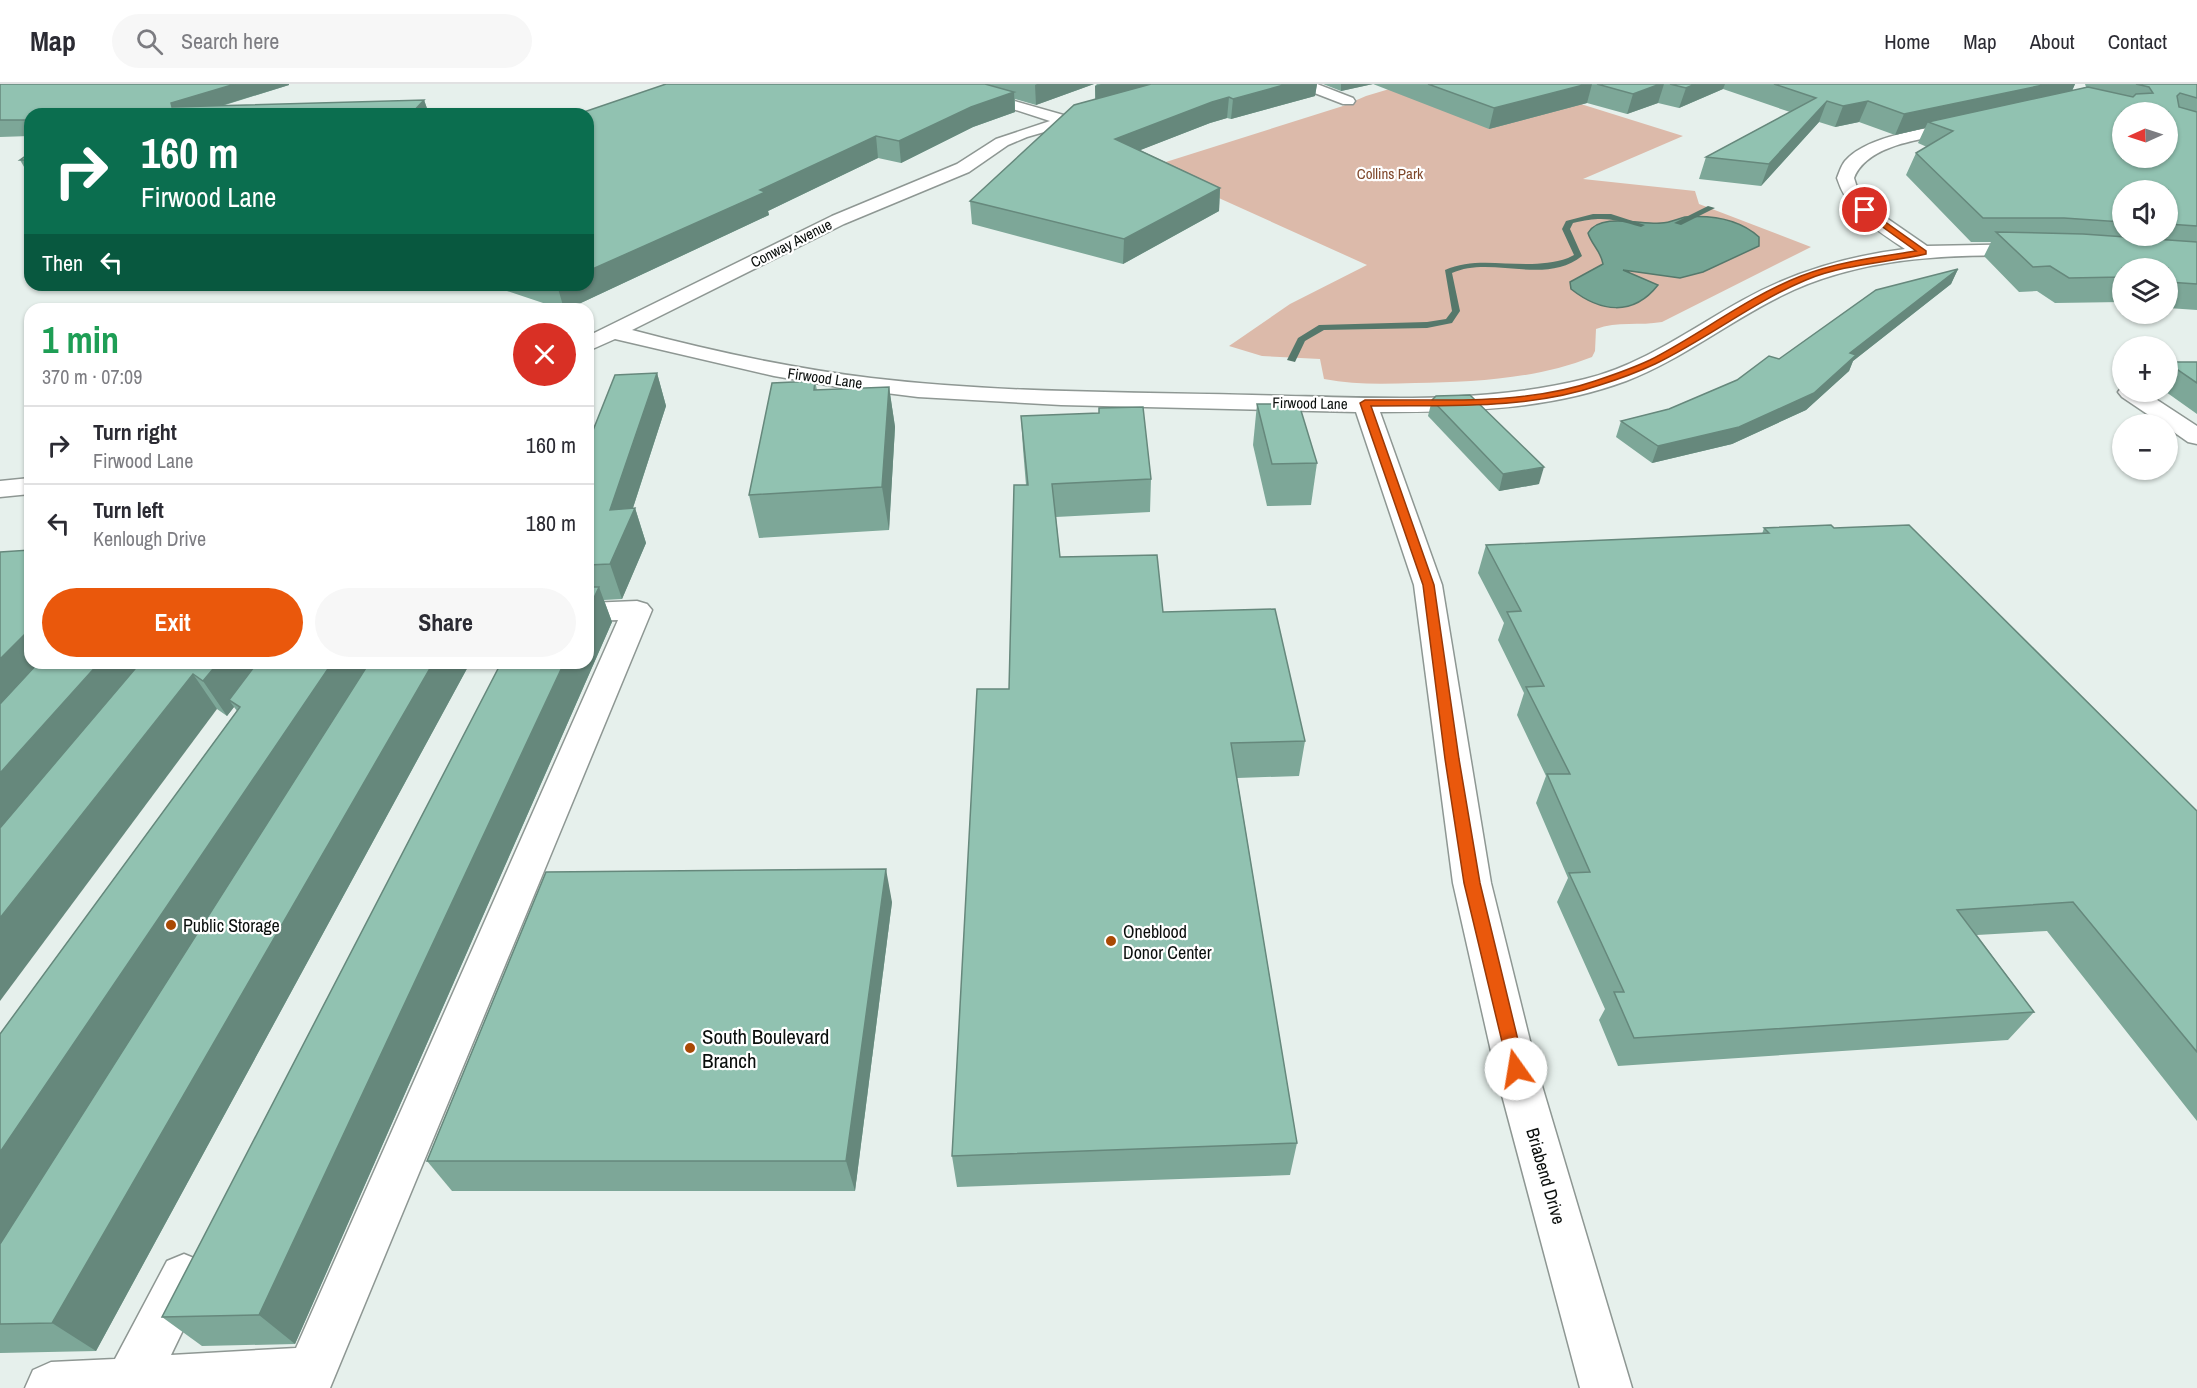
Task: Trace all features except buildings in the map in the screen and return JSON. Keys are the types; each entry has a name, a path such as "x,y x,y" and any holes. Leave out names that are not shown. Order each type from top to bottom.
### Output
{"street":[{"path":"936,84 993,98 1067,121"},
{"path":"1304,84 1348,101"},
{"name":"Conway Avenue","path":"594,341 837,220 963,168 1021,134 1113,108"},
{"path":"1923,252 1869,214 1851,195 1846,181 1848,167 1864,152 1883,144 1988,122"},
{"name":"Firwood Lane","path":"614,332 710,358 786,373 927,390 1006,396 1365,403 1498,401 1550,394 1596,384 1652,362 1773,292 1805,277 1865,261 1923,252 2055,250"},
{"path":"2148,402 2197,437"},
{"name":"Briabend Drive","path":"1365,403 1428,585 1472,883 1516,1069 1606,1388"},
{"path":"0,489 24,487"},
{"path":"51,1388 311,1373 637,610 594,612"},
{"path":"130,1383 201,1246"}],"green space":[{"name":"Collins Park","path":"1406,84 1568,100 1683,136 1583,179 1695,191 1699,204 1811,247 1662,322 1612,325 1596,329 1595,351 1592,357 1527,375 1460,382 1381,384 1347,382 1324,379 1320,359 1262,356 1229,346 1290,304 1367,265 1150,167"}],"shaded area":[{"path":"1685,217 1715,218 1734,222 1759,237 1759,246 1703,272 1680,278 1623,270 1658,285 1638,302 1627,306 1616,308 1593,303 1571,289 1570,282 1603,264 1588,233 1594,227 1611,221 1661,223"}],"waterway":[{"path":"1678,223 1711,208"},
{"path":"1292,360 1301,340 1322,327 1427,325 1449,321 1456,311 1448,272 1471,266 1538,267 1571,259 1578,256 1566,229 1570,221 1593,216 1611,216 1641,225"}],"place":[{"name":"Public Storage","path":"171,925"},
{"name":"Oneblood Donor Center","path":"1111,941"},
{"name":"South Boulevard Branch","path":"690,1048"}],"route":[{"path":"1516,1069 1472,883 1428,585 1365,403 1444,404 1498,401 1550,394 1596,384 1652,362 1773,292 1805,277 1865,261 1923,252 1865,210"}]}
